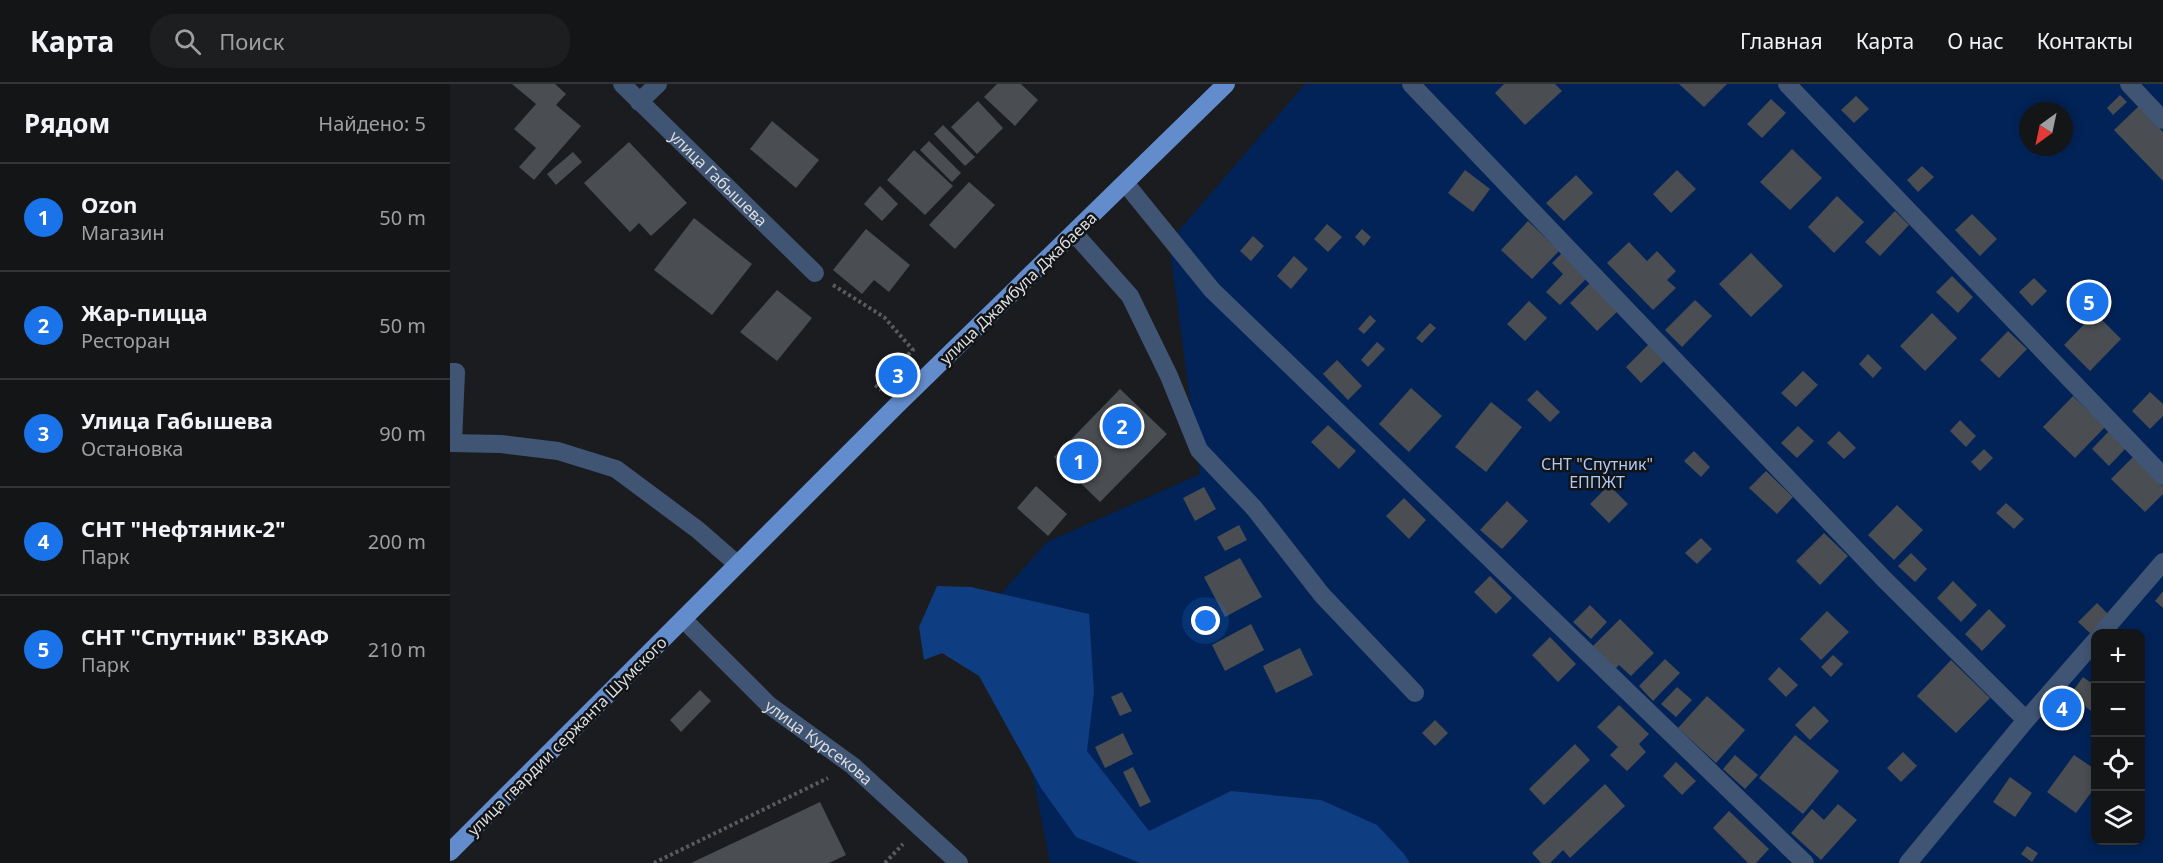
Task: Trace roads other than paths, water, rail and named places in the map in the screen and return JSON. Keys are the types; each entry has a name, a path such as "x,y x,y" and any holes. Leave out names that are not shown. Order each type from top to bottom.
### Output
{"main road":[{"name":"улица Джамбула Джабаева","path":"683,619 896,406 1227,84"},
{"name":"улица гвардии сержанта Шумского","path":"450,852 683,619"}],"street":[{"name":"улица Габышева","path":"622,84 815,273"},
{"path":"639,102 658,84"},
{"path":"1411,84 1875,571 2026,720"},
{"path":"1787,84 2163,476"},
{"path":"2128,84 2163,120"},
{"path":"1126,184 1212,290 1805,863"},
{"path":"1074,232 1130,296 1169,376 1199,450 1254,508 1322,595 1415,693"},
{"path":"450,372 456,372 452,443 501,444 558,451 616,469 698,530 738,564"},
{"path":"2104,629 2163,562"},
{"name":"улица Курсекова","path":"683,619 769,705 854,766 959,863"},
{"path":"1908,863 2026,720 2091,646"}],"place":[{"name":"СНТ \"Спутник\" ВЗКАФ","path":"2089,302"},
{"name":"Улица Габышева","path":"898,375"},
{"name":"Жар-пицца","path":"1122,426"},
{"name":"Ozon","path":"1079,461"},
{"name":"СНТ \"Нефтяник-2\"","path":"2062,708"}],"park label":[{"name":"СНТ \"Спутник\" ЕППЖТ","path":"1597,473"}]}
